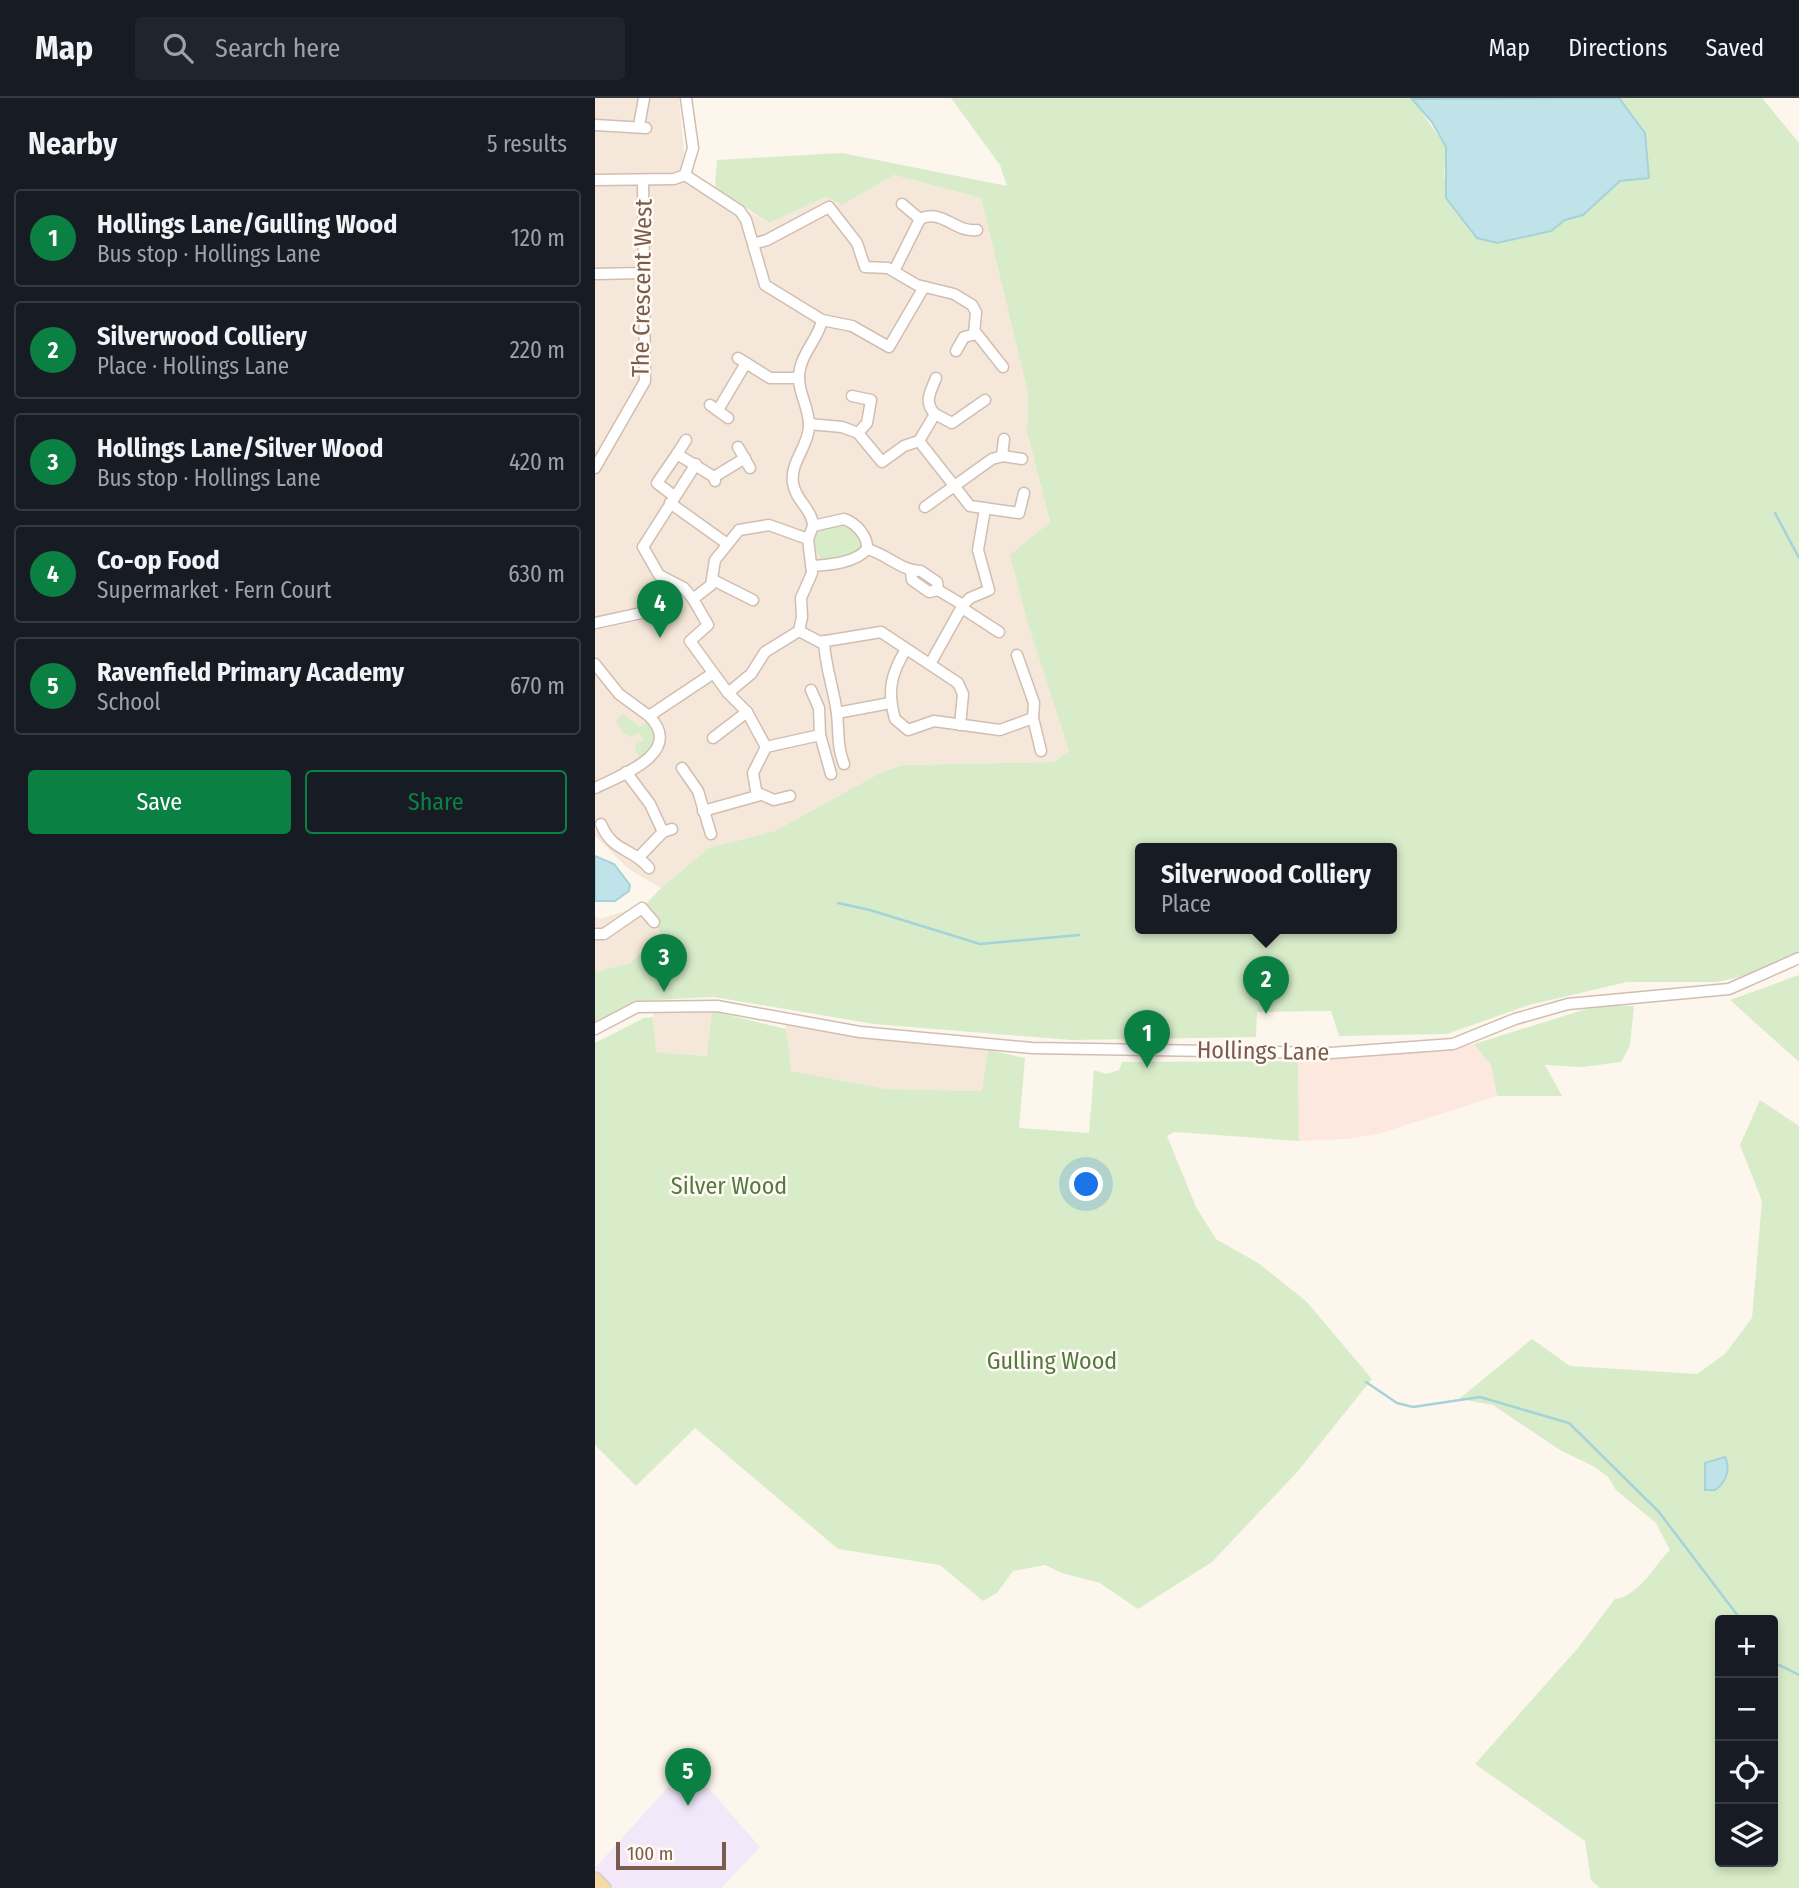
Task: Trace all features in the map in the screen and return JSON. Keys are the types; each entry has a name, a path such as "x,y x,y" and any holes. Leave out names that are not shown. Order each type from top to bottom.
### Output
{"main road":[{"path":"595,1879 604,1888"}],"street":[{"path":"595,125 643,127 644,98"},
{"path":"685,175 693,148 686,98"},
{"path":"595,180 643,180 685,175 734,204 746,220 765,285 822,320 852,326 890,347 924,287"},
{"name":"The Crescent West","path":"595,468 645,381 643,180"},
{"path":"902,204 920,219 940,216 963,236 977,230"},
{"path":"753,244 767,240 829,207 857,243 865,267 881,266 924,287 954,294 972,305 977,316 974,334"},
{"path":"894,271 920,219"},
{"path":"595,274 643,273"},
{"path":"729,693 751,674 765,652 799,631 803,617 801,598 812,566 808,538 813,526 793,482 795,463 806,444 809,425 799,379 802,361 818,337 822,320"},
{"path":"955,351 964,337 974,334 984,340 996,361 1003,367"},
{"path":"727,418 714,408 742,360 770,378 799,379"},
{"path":"936,378 927,400 929,409 952,423 985,400"},
{"path":"852,396 871,400 867,423 858,433"},
{"path":"809,425 842,427 858,433 882,462 904,446 919,441 935,414"},
{"path":"1002,456 1004,439"},
{"path":"686,440 657,484 672,500 726,543"},
{"path":"919,441 970,506 1019,513 1024,493"},
{"path":"677,454 715,479 747,463 737,447"},
{"path":"925,508 992,459 1002,456 1022,458"},
{"path":"695,465 643,547 659,575 684,588 693,599 708,625 690,641 712,674 747,712 766,747"},
{"path":"930,664 963,607 970,598 987,592 989,587 978,550 985,509"},
{"path":"813,526 838,519 851,521 862,533 867,549"},
{"path":"693,599 713,580 715,560 739,530 769,525 808,538"},
{"path":"867,549 878,552 911,572 912,580 929,592 938,590 999,632"},
{"path":"812,566 838,564 860,555 867,549"},
{"path":"713,580 753,600"},
{"path":"595,623 646,612"},
{"path":"799,631 818,641 877,631 930,664 962,688 960,725"},
{"path":"824,641 825,668 837,713 837,733 844,764"},
{"path":"906,649 893,671 890,703 897,723 908,730 934,721 1000,730 1033,718"},
{"path":"1017,655 1034,704 1033,718 1041,751"},
{"path":"595,664 619,694 649,716 660,732 659,748 654,755 595,788"},
{"path":"649,716 712,674"},
{"path":"811,690 819,708 820,735 831,775"},
{"path":"837,713 890,703"},
{"path":"713,738 747,712"},
{"path":"703,811 754,799 758,793 753,773 766,747 787,740 797,742 820,735"},
{"path":"682,768 698,790 711,834"},
{"path":"626,772 668,831 639,857"},
{"path":"758,793 774,800 790,796"},
{"path":"601,824 612,844 639,857 649,868"},
{"path":"595,934 609,937 642,908 654,922"},
{"name":"Hollings Lane","path":"595,1028 637,1007 717,1006 860,1032 1032,1048 1331,1054 1453,1044 1515,1019 1568,1003 1717,991 1756,978 1799,958"}],"shaded area":[{"path":"595,98 679,98 686,175 769,223 826,197 842,205 894,175 981,198 1028,393 1027,432 1050,523 1028,624 1069,751 1054,762 903,765 882,772 775,831 709,848 661,888 630,870 595,836"},
{"path":"646,904 662,934 630,963 595,972 595,916 600,919"},
{"path":"653,1007 712,1011 708,1056 655,1052"},
{"path":"785,1018 988,1050 983,1091 886,1089 790,1071"},
{"path":"1474,1044 1491,1065 1497,1096 1378,1134 1347,1139 1299,1141 1298,1061"},
{"path":"688,1765 760,1847 721,1888 613,1888 595,1868"}],"green space":[{"path":"951,98 1412,98 1446,147 1444,177 1525,236 1551,231 1565,220 1583,215 1620,181 1645,133 1619,98 1762,98 1799,143 1799,951 1748,975 1717,982 1627,982 1529,1005 1447,1034 1339,1036 1331,1011 1257,1012 1256,1037 1072,1040 874,1024 714,997 635,1001 595,1022 595,972 630,963 661,934 646,904 709,848 775,831 882,772 903,765 1054,762 1069,751 1028,624 1010,555 1050,522 1027,432 1028,393 981,198 894,175 842,205 826,197 769,223 715,187 717,160 842,153 1007,186 1000,165"},
{"path":"838,522 851,525 863,543 862,548 838,560 822,560 812,545 814,534"},
{"path":"622,713 640,727 646,722 652,728 657,741 642,761 635,750 636,744 643,740 639,733 631,737 623,733 616,722"},
{"path":"1799,975 1799,1062 1730,1000"},
{"path":"1596,1006 1634,1006 1630,1045 1621,1062 1582,1067 1545,1065 1562,1096 1497,1096 1491,1065 1474,1044"},
{"name":"Gulling Wood","path":"712,1011 786,1029 791,1071 886,1089 982,1091 988,1050 1025,1058 1019,1128 1089,1133 1094,1070 1106,1074 1119,1070 1122,1062 1298,1061 1299,1141 1174,1132 1167,1136 1196,1207 1216,1239 1258,1263 1306,1301 1372,1379 1298,1471 1212,1562 1138,1609 1100,1583 1062,1573 1045,1565 1013,1571 997,1593 983,1601 940,1565 838,1549 695,1428 636,1486 595,1445 595,1043 644,1018 653,1017 656,1052 707,1056"},
{"path":"1760,1100 1799,1126 1799,1888 1600,1888 1591,1880 1585,1841 1475,1764 1577,1649 1615,1599 1624,1597 1639,1586 1670,1550 1656,1523 1616,1490 1608,1477 1595,1467 1560,1450 1493,1405 1459,1399 1532,1339 1570,1366 1697,1374 1725,1354 1752,1318 1762,1201 1740,1145"}],"water":[{"path":"1619,98 1645,133 1649,178 1620,181 1583,215 1565,220 1551,231 1497,243 1477,238 1446,198 1446,147 1432,122 1412,99"},
{"path":"595,856 614,864 630,885 629,891 615,901 595,901"},
{"path":"1725,1457 1728,1467 1725,1479 1715,1490 1705,1490 1705,1463"}],"waterway":[{"path":"1775,513 1799,558"},
{"path":"838,903 870,910 980,944 1079,935"},
{"path":"1366,1382 1397,1403 1413,1407 1480,1397 1569,1423 1659,1512 1737,1615"},
{"path":"1778,1664 1799,1675"}],"place":[{"name":"Co-op Food","path":"660,638"},
{"name":"Hollings Lane/Silver Wood","path":"664,992"},
{"name":"Silverwood Colliery","path":"1266,1014"},
{"name":"Hollings Lane/Gulling Wood","path":"1147,1068"},
{"name":"Ravenfield Primary Academy","path":"688,1806"}],"park label":[{"name":"Silver Wood","path":"729,1186"}]}
